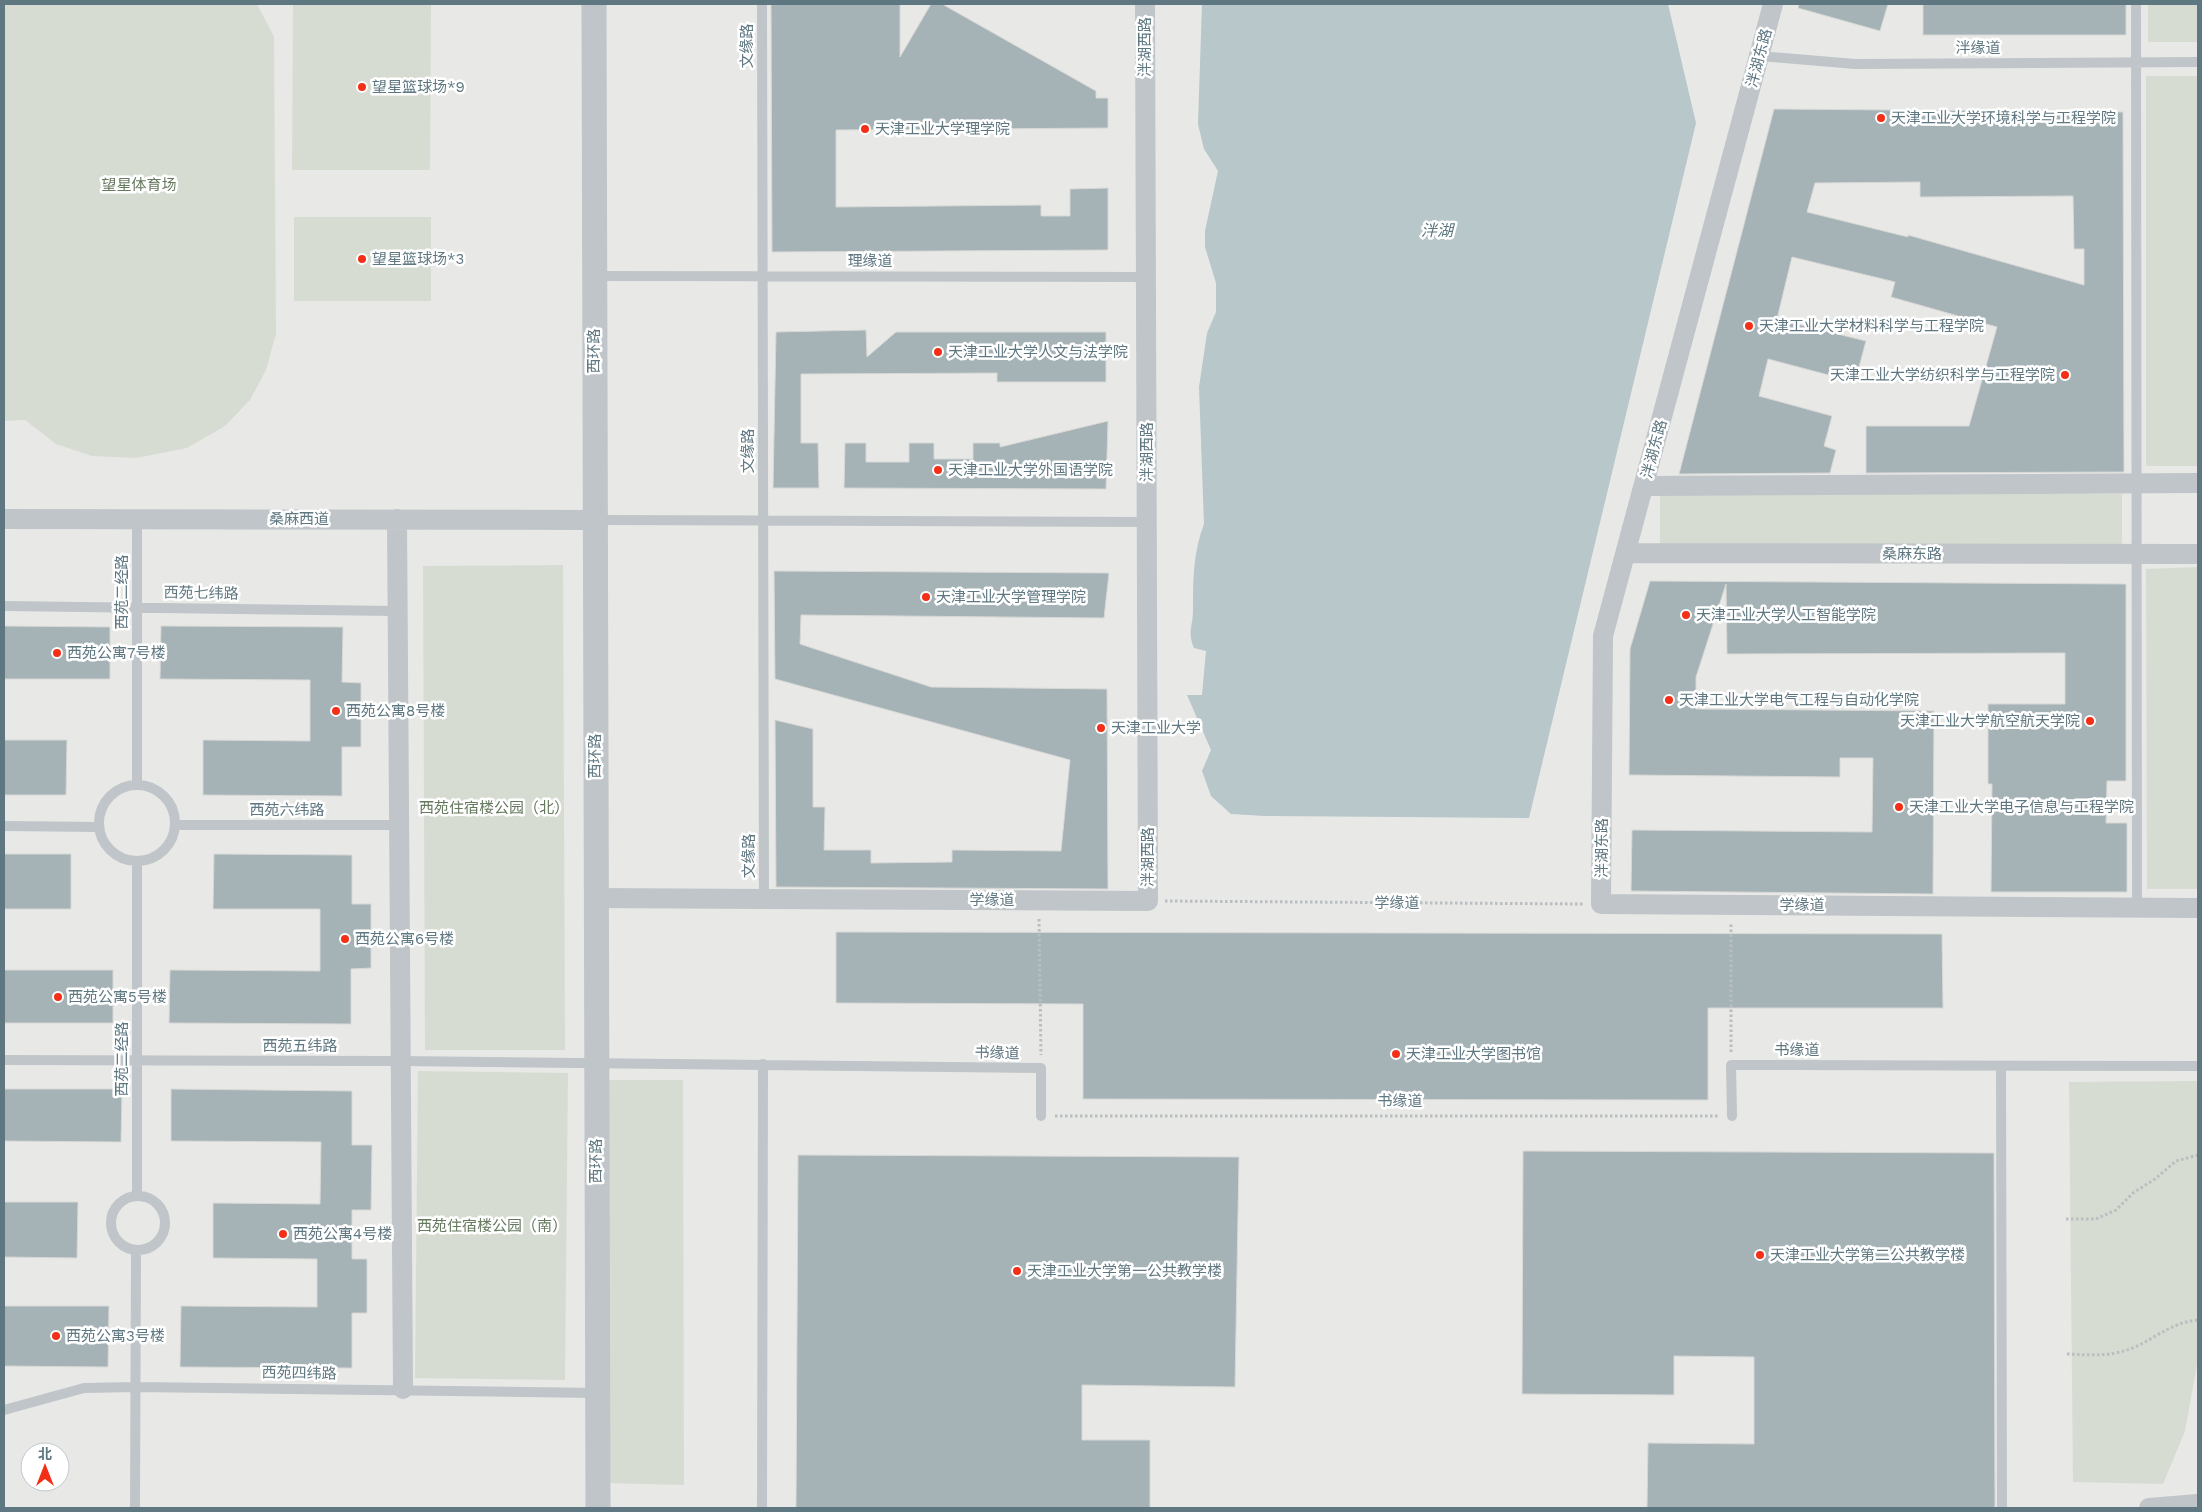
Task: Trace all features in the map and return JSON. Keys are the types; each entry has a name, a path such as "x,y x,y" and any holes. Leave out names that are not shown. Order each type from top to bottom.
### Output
{"street":[{"name":"西环路","path":"594,4 596,1393 598,1508"},
{"name":"泮湖西路","path":"1145,4 1148,901"},
{"name":"泮湖东路","path":"1602,904 1603,636 1773,4"},
{"path":"1644,486 2198,484"},
{"name":"桑麻西道","path":"4,519 594,520"},
{"path":"397,519 403,1389"},
{"name":"桑麻东路","path":"1626,553 2198,554"},
{"name":"学缘道","path":"595,898 1148,901"},
{"name":"学缘道","path":"1602,904 2198,908"},
{"path":"2149,1508 2198,1504"}],"lane":[{"name":"文缘路","path":"762,4 764,899"},
{"path":"2136,4 2137,907"},
{"name":"泮缘道","path":"1759,56 1855,64 2198,62"},
{"name":"理缘道","path":"594,276 1146,277"},
{"name":"西苑二经路","path":"137,519 137,785"},
{"path":"594,520 1148,522"},
{"name":"西苑七纬路","path":"4,606 397,611"},
{"path":"137,785 157,790 165,797 175,815 176,825 171,842 159,855 149,860 137,862 126,860 107,848 99,827 101,812 109,798 117,790 137,785"},
{"name":"西苑六纬路","path":"176,825 399,825"},
{"path":"4,826 99,827"},
{"name":"西苑二经路","path":"137,862 137,1196"},
{"name":"西苑五纬路","path":"4,1060 596,1062"},
{"name":"书缘道","path":"596,1062 1041,1068 1041,1116"},
{"path":"762,1508 763,1064"},
{"path":"1731,1065 1732,1116"},
{"name":"书缘道","path":"1731,1065 2198,1066"},
{"path":"2001,1066 2002,1508"},
{"path":"137,1196 151,1200 158,1205 165,1222 164,1231 160,1239 146,1249 136,1250 120,1244 114,1237 111,1220 118,1204 125,1199 137,1196"},
{"path":"135,1508 136,1250"},
{"name":"西苑四纬路","path":"4,1410 84,1388 403,1389 596,1393"}],"path":[{"path":"1039,900 1041,1068"},
{"name":"学缘道","path":"1148,901 1602,904"},
{"path":"1731,1065 1732,905"},
{"name":"书缘道","path":"1041,1116 1732,1116"},
{"path":"2066,1220 2096,1220 2116,1210 2133,1193 2155,1179 2176,1161 2198,1155"},
{"path":"2067,1354 2106,1356 2134,1347 2184,1321 2198,1320"}],"shaded area":[{"name":"天津工业大学","path":"4,4 2198,4 2198,1508 4,1508"}],"green space":[{"name":"望星体育场","path":"4,4 257,4 274,37 276,334 266,370 250,400 225,426 187,448 136,458 92,456 56,444 25,420 4,421"},
{"name":"望星篮球场*9","path":"293,4 431,4 430,170 292,170"},
{"path":"2148,4 2198,4 2198,42 2148,42"},
{"path":"2146,76 2198,76 2198,466 2146,466"},
{"name":"望星篮球场*3","path":"294,217 431,217 431,301 294,301"},
{"path":"1660,494 2122,494 2122,546 1660,545"},
{"name":"西苑住宿楼公园（北）","path":"563,565 565,1050 425,1050 423,566"},
{"path":"2198,567 2198,889 2147,889 2146,569"},
{"name":"西苑住宿楼公园（南）","path":"418,1071 568,1073 565,1380 415,1378"},
{"path":"608,1080 683,1080 684,1485 604,1483"},
{"path":"2198,1081 2198,1359 2185,1431 2163,1484 2073,1482 2069,1082"}],"water":[{"name":"泮湖","path":"1202,4 1668,4 1696,123 1529,818 1265,816 1231,814 1211,796 1202,771 1211,750 1187,695 1202,695 1206,651 1194,648 1191,633 1194,567 1204,524 1199,387 1207,333 1216,312 1216,283 1205,247 1205,231 1218,171 1204,149 1198,124"}],"building":[{"name":"天津工业大学理学院","path":"771,4 900,4 900,57 931,4 942,4 1096,91 1096,98 1108,98 1108,128 836,130 836,207 1041,205 1041,216 1070,216 1070,189 1108,188 1108,250 772,252"},
{"path":"1799,4 1888,4 1880,31 1798,8"},
{"path":"1923,4 2126,4 2126,35 1923,35"},
{"path":"1774,109 2123,112 2124,472 1866,473 1866,426 1969,426 1997,327 1891,297 1895,282 1792,257 1777,319 1866,341 1855,382 1768,359 1759,396 1832,416 1824,446 1836,450 1830,473 1679,474","holes":["1920,182 1920,197 2073,196 2074,249 2084,249 2084,285 1908,235 1908,237 1807,212 1815,183"]},
{"path":"866,330 867,357 896,332 1106,332 1106,382 997,382 997,373 801,374 801,443 818,443 819,488 773,488 776,332"},
{"path":"1108,421 1106,489 844,488 845,443 866,443 866,462 909,462 909,443 934,443 934,459 973,459 973,443 1000,443 1000,447"},
{"path":"774,571 1109,573 1104,618 801,615 800,644 931,687 1107,689 1108,889 776,887 775,720 813,729 813,807 825,807 824,850 871,850 871,863 952,862 952,850 1061,851 1070,760 775,679"},
{"path":"1650,581 2126,584 2126,781 2107,781 2106,823 2127,823 2127,892 1991,892 1992,784 1988,784 1988,704 2065,704 2065,653 1727,654 1726,584 1696,677 1696,709 1934,711 1933,894 1631,891 1632,830 1872,832 1873,758 1840,758 1840,777 1629,775 1630,649"},
{"name":"西苑公寓7号楼","path":"4,626 110,627 110,679 4,679"},
{"name":"西苑公寓8号楼","path":"161,626 343,627 342,682 361,683 361,747 342,747 342,796 203,795 203,740 310,741 310,680 160,679"},
{"path":"4,740 67,740 66,795 4,795"},
{"path":"4,854 71,854 71,909 4,909"},
{"name":"西苑公寓6号楼","path":"214,854 352,855 352,904 371,904 371,968 351,969 351,1024 169,1023 170,970 320,971 320,909 213,909"},
{"name":"天津工业大学图书馆","path":"836,932 1942,934 1943,1008 1708,1008 1708,1100 1083,1099 1083,1004 836,1003"},
{"name":"西苑公寓5号楼","path":"4,970 113,970 113,1023 4,1023"},
{"path":"4,1089 122,1089 121,1142 4,1141"},
{"name":"西苑公寓4号楼","path":"171,1089 352,1091 352,1145 372,1145 371,1210 352,1210 352,1259 367,1259 367,1313 352,1313 352,1368 180,1367 181,1306 317,1307 317,1259 213,1258 213,1203 320,1204 321,1142 171,1141"},
{"name":"天津工业大学第二公共教学楼","path":"1523,1151 1994,1153 1995,1508 1647,1508 1648,1443 1754,1444 1754,1357 1674,1356 1674,1395 1522,1394"},
{"name":"天津工业大学第一公共教学楼","path":"798,1155 1239,1157 1235,1387 1082,1385 1082,1440 1150,1440 1150,1508 796,1508"},
{"path":"4,1202 78,1202 77,1258 4,1257"},
{"name":"西苑公寓3号楼","path":"4,1306 109,1306 108,1367 4,1366"}],"place":[{"name":"望星篮球场*9","path":"362,87"},
{"name":"天津工业大学环境科学与工程学院","path":"1881,118"},
{"name":"天津工业大学理学院","path":"865,129"},
{"name":"望星篮球场*3","path":"362,259"},
{"name":"天津工业大学材料科学与工程学院","path":"1749,326"},
{"name":"天津工业大学人文与法学院","path":"938,352"},
{"name":"天津工业大学纺织科学与工程学院","path":"2065,375"},
{"name":"天津工业大学外国语学院","path":"938,470"},
{"name":"天津工业大学管理学院","path":"926,597"},
{"name":"天津工业大学人工智能学院","path":"1686,615"},
{"name":"西苑公寓7号楼","path":"57,653"},
{"name":"天津工业大学电气工程与自动化学院","path":"1669,700"},
{"name":"西苑公寓8号楼","path":"336,711"},
{"name":"天津工业大学航空航天学院","path":"2090,721"},
{"name":"天津工业大学","path":"1101,728"},
{"name":"天津工业大学电子信息与工程学院","path":"1899,807"},
{"name":"西苑公寓6号楼","path":"345,939"},
{"name":"西苑公寓5号楼","path":"58,997"},
{"name":"天津工业大学图书馆","path":"1396,1054"},
{"name":"西苑公寓4号楼","path":"283,1234"},
{"name":"天津工业大学第二公共教学楼","path":"1760,1255"},
{"name":"天津工业大学第一公共教学楼","path":"1017,1271"},
{"name":"西苑公寓3号楼","path":"56,1336"}]}
